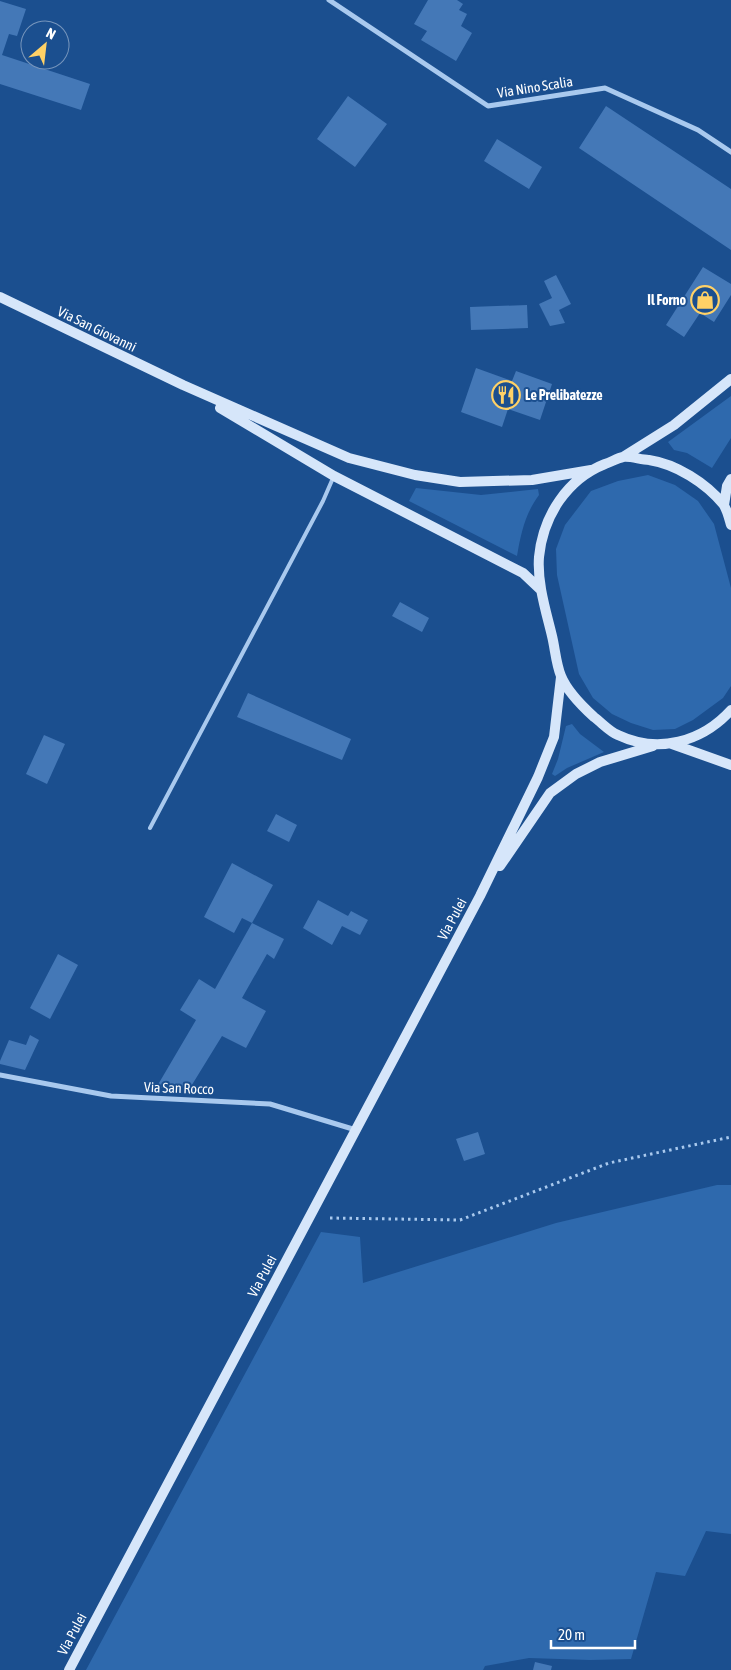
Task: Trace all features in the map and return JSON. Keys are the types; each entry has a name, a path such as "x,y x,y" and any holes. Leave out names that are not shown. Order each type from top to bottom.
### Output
{"main road":[{"name":"Via San Giovanni","path":"0,297 183,386"},
{"path":"183,386 349,458 415,475 460,482 532,480 591,470 623,457 674,425 731,379"},
{"path":"183,386 334,476 523,573 542,590"},
{"path":"623,457 659,462 678,468 702,484 724,505 731,525"},
{"path":"480,896 538,777 554,737 561,676 542,590 539,558 543,536 551,513 574,482 591,470"},
{"path":"724,505 727,486 731,479"},
{"path":"561,676 582,706 617,735 655,745"},
{"path":"480,896 550,793 576,774 600,762 655,745 672,744 698,736 722,720 731,710"},
{"path":"672,744 731,765"},
{"name":"Via Pulei","path":"69,1670 480,896"}],"street":[{"name":"Via Nino Scalia","path":"328,0 488,106 605,88 698,130 731,152"},
{"name":"Via San Rocco","path":"0,1075 111,1096 270,1104 356,1130"}],"lane":[{"path":"150,828 324,501 334,476"}],"path":[{"path":"309,1218 460,1220 610,1163 731,1137"}],"shaded area":[{"path":"731,396 731,438 712,468 687,453 674,450 668,442"},
{"path":"648,475 675,485 698,501 714,524 731,588 731,686 723,698 693,720 675,729 653,730 631,723 612,714 593,698 579,674 557,575 556,549 565,525 591,491 618,481"},
{"path":"416,488 481,495 538,489 539,495 530,509 524,524 517,556 409,501"},
{"path":"572,724 580,734 604,752 567,768 555,776 552,774 558,759 566,726"},
{"path":"717,1185 731,1185 731,1534 706,1531 685,1576 656,1572 631,1659 529,1658 485,1666 483,1670 86,1670 321,1232 360,1237 363,1283 556,1223"}],"building":[{"path":"428,0 457,0 463,4 459,10 467,14 461,26 472,33 456,61 421,40 427,31 414,24"},
{"path":"0,1 26,9 22,20 20,20 17,36 9,34 2,55 20,61 20,70 48,70 90,84 81,110 0,84"},
{"path":"348,96 387,124 355,167 317,139"},
{"path":"606,106 731,189 731,250 579,148"},
{"path":"497,139 542,167 529,189 484,161"},
{"path":"703,267 731,284 731,295 714,322 700,313 684,337 666,325"},
{"path":"556,275 571,304 559,310 565,323 550,326 539,304 552,298 544,281"},
{"path":"527,305 528,328 471,330 470,307"},
{"path":"476,368 512,381 516,371 552,384 540,420 508,409 502,427 461,412"},
{"path":"400,602 429,618 422,632 392,616"},
{"path":"248,693 351,739 342,760 237,717"},
{"path":"44,735 65,744 47,784 26,774"},
{"path":"276,814 297,825 289,842 267,831"},
{"path":"232,863 273,885 252,923 242,918 234,933 204,917"},
{"path":"318,900 348,916 351,911 368,920 360,935 342,926 332,945 303,928"},
{"path":"252,923 284,939 274,959 267,954 242,998 266,1011 246,1048 222,1036 190,1088 156,1088 196,1020 180,1010 199,979 215,989"},
{"path":"58,954 78,965 50,1019 30,1008"},
{"path":"30,1035 39,1040 25,1070 0,1064 9,1040 26,1045"},
{"path":"478,1132 485,1154 464,1161 456,1139"},
{"path":"535,1662 552,1666 551,1670 533,1670"}],"place":[{"name":"Il Forno","path":"705,300"},
{"name":"Le Prelibatezze","path":"506,395"}]}
